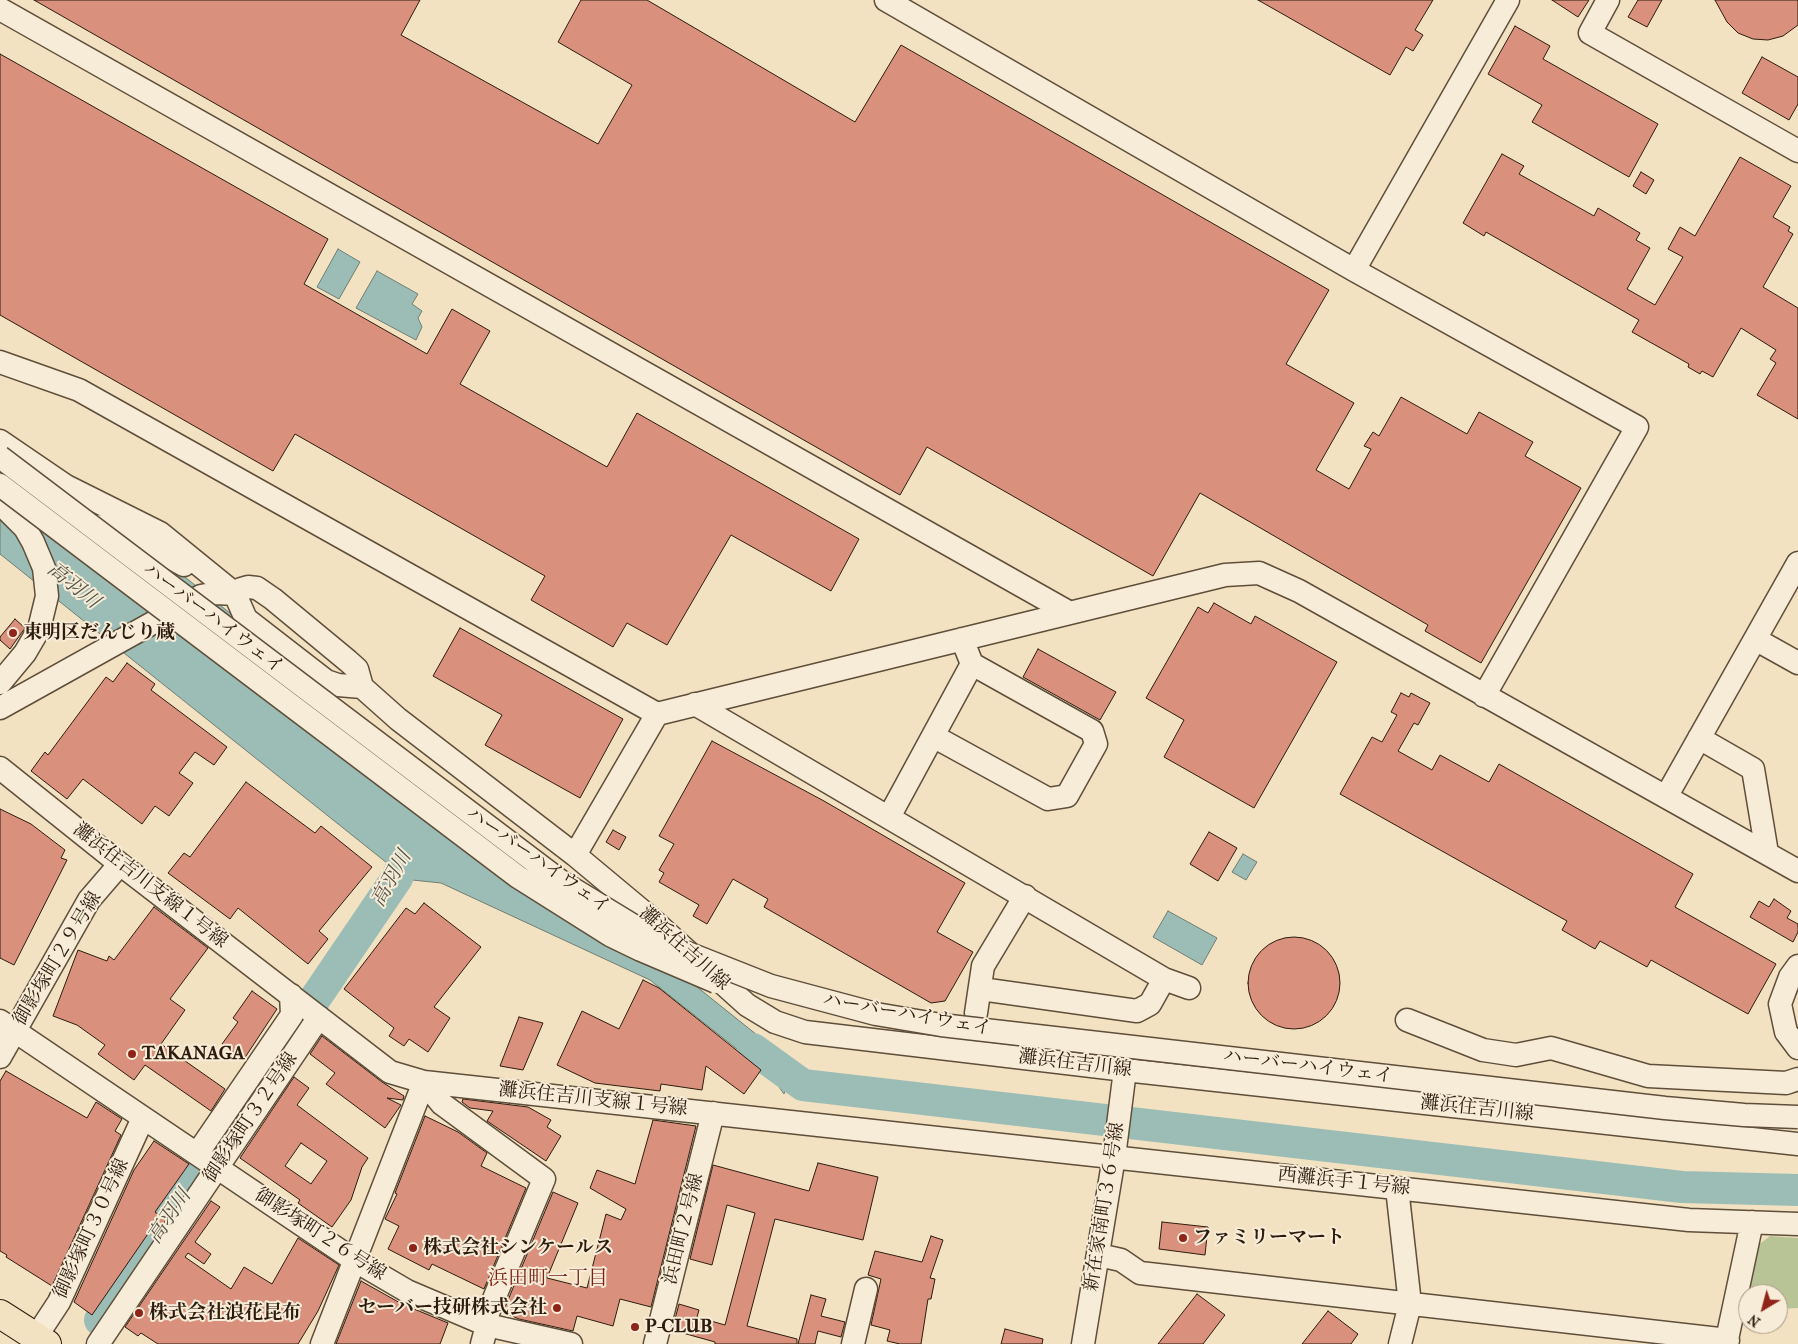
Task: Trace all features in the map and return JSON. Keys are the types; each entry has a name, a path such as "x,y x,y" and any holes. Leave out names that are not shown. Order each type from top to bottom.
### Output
{"highway":[{"path":"0,1314 38,1342"},
{"path":"0,1324 38,1342"}],"street":[{"path":"886,0 1354,270 1637,427 1484,696"},
{"path":"1354,270 1508,0"},
{"path":"1608,0 1590,34 1798,151"},
{"path":"0,9 1070,613"},
{"path":"0,362 79,390 657,714 1225,575 1259,574 1299,592 1798,870"},
{"path":"0,441 45,474 160,533 235,594 246,619 302,664 326,680 338,685 362,687 357,669 273,599 257,588 241,588 235,594"},
{"name":"ハーバーハイウェイ","path":"0,458 563,883 637,928 680,950 763,984 821,1001 941,1025 1665,1108 1744,1115 1798,1117"},
{"name":"ハーバーハイウェイ","path":"0,486 518,878 610,935 717,982 797,1007 941,1036 1670,1119 1746,1126 1798,1127"},
{"path":"0,490 151,547 235,594"},
{"path":"0,503 25,528 36,548 46,582 45,609 39,629 25,653 0,684"},
{"path":"1666,797 1798,563"},
{"path":"0,708 201,596 217,592 235,594"},
{"path":"933,736 1048,799 1067,796 1096,744 1092,731 972,664 962,639"},
{"path":"1755,639 1798,663"},
{"path":"890,817 972,664"},
{"name":"灘浜住吉川線","path":"362,687 398,719 575,855 647,915 747,1005 775,1022 805,1032 1125,1070 1798,1144"},
{"path":"695,704 1164,979 1189,988"},
{"path":"575,855 657,714"},
{"path":"1699,738 1753,769 1767,853"},
{"name":"灘浜住吉川支線１号線","path":"0,768 120,864 390,1072 424,1082 891,1132"},
{"name":"御影塚町２９号線","path":"0,1057 7,1026 89,900 120,864"},
{"path":"976,1013 982,966 1025,896"},
{"path":"1798,966 1790,976 1780,1004 1786,1032 1798,1048"},
{"path":"980,989 1137,1011 1150,1004 1164,979"},
{"path":"206,1160 292,1016 307,1007"},
{"name":"御影塚町３２号線","path":"98,1344 206,1160 307,1007"},
{"path":"1407,1020 1483,1050 1516,1055 1551,1048 1648,1076 1786,1083 1798,1079"},
{"name":"御影塚町２６号線","path":"7,1026 354,1260 407,1291 485,1335 570,1344"},
{"name":"新在家南町３６号線","path":"1083,1344 1099,1255 1125,1070"},
{"path":"322,1344 424,1082 442,1104 544,1180 488,1313 485,1335"},
{"name":"浜田町２号線","path":"655,1344 713,1113"},
{"name":"御影塚町３０号線","path":"38,1342 59,1302 143,1118"},
{"name":"西灘浜手１号線","path":"891,1132 1689,1220 1798,1224"},
{"path":"1397,1188 1410,1304 1400,1344"},
{"path":"1099,1255 1121,1260 1140,1273 1727,1342 1752,1222"},
{"path":"853,1344 866,1289"}],"green space":[{"path":"1770,1236 1798,1238 1798,1308 1788,1308 1788,1284 1749,1284 1757,1246"}],"water":[{"path":"338,249 360,262 339,299 317,287"},
{"path":"377,271 418,294 412,304 422,311 418,318 422,327 416,340 356,308"},
{"path":"0,429 792,1063 784,1094 772,1077 650,980 441,883 403,879 392,867 0,554"},
{"path":"1243,854 1257,862 1246,880 1232,872"},
{"path":"1168,911 1217,938 1202,965 1153,937"}],"building":[{"path":"34,0 420,0 401,35 598,144 632,85 558,42 581,0 647,0 855,122 901,45 1329,290 1286,364 1354,403 1316,470 1349,489 1371,449 1364,446 1373,432 1379,436 1401,397 1467,434 1479,412 1533,442 1525,456 1581,488 1481,663 1425,631 1428,625 1200,493 1153,576 927,447 900,495"},
{"path":"1258,0 1433,0 1415,30 1423,35 1413,51 1406,47 1390,75"},
{"path":"1552,0 1589,0 1578,17"},
{"path":"1638,0 1662,0 1647,27 1628,17"},
{"path":"1715,0 1798,0 1798,25 1783,36 1768,40 1753,39 1738,33 1727,22"},
{"path":"1515,26 1550,46 1543,59 1658,124 1629,177 1532,122 1542,105 1488,74"},
{"path":"0,54 328,239 304,284 427,354 452,309 490,331 460,384 607,467 637,413 859,539 831,591 731,535 667,645 627,623 613,647 531,600 545,576 295,434 273,471 0,315"},
{"path":"1762,57 1798,77 1798,104 1789,120 1742,93"},
{"path":"1502,154 1524,166 1519,174 1594,216 1598,208 1640,233 1636,240 1650,248 1627,289 1655,305 1683,257 1668,249 1680,227 1695,236 1740,157 1791,186 1773,217 1790,227 1788,231 1793,234 1763,287 1798,308 1798,419 1757,395 1776,363 1770,359 1776,350 1741,328 1713,377 1702,371 1700,374 1688,367 1689,364 1632,332 1639,320 1486,232 1484,236 1463,223"},
{"path":"1641,172 1654,180 1646,194 1633,186"},
{"path":"1214,603 1251,624 1255,616 1337,662 1254,808 1164,757 1184,720 1146,698 1198,607 1208,613"},
{"name":"東明区だんじり蔵","path":"15,619 25,628 10,649 0,640 0,637"},
{"path":"460,628 623,719 580,798 485,745 502,715 433,676"},
{"path":"1038,649 1116,692 1100,720 1023,677"},
{"path":"127,663 155,684 151,690 227,747 214,765 195,752 179,773 193,783 169,816 155,806 142,824 83,779 67,799 31,771 45,752 48,755 106,677 113,682"},
{"path":"1401,693 1409,697 1411,693 1430,703 1418,725 1414,723 1398,751 1432,770 1440,755 1489,782 1499,764 1693,874 1675,907 1776,964 1748,1014 1651,960 1647,967 1600,941 1595,949 1562,930 1567,921 1340,794 1372,737 1382,742 1397,715 1391,712"},
{"path":"712,741 824,801 965,883 937,932 973,952 945,1001 931,1003 764,907 768,899 733,879 707,924 693,916 699,905 659,882 664,873 659,870 674,844 659,836"},
{"path":"246,782 315,833 321,826 372,867 319,931 328,939 308,964 238,908 230,919 168,873 184,853 190,857"},
{"path":"0,809 31,824 65,850 61,858 67,860 14,965 0,958"},
{"path":"613,830 626,837 619,850 606,842"},
{"path":"1209,832 1237,848 1218,881 1190,864"},
{"path":"1774,899 1791,911 1787,918 1798,924 1798,932 1793,942 1750,917 1759,901 1769,907"},
{"path":"424,903 481,947 434,1007 450,1018 428,1052 409,1039 404,1046 389,1036 394,1028 344,989 406,908 415,914"},
{"path":"154,907 208,948 170,999 185,1010 161,1044 225,1089 211,1111 145,1065 134,1080 98,1054 105,1045 77,1025 53,1016 78,950 107,961 109,956 114,960"},
{"path":"1285,937 1303,937 1320,944 1333,957 1340,974 1340,992 1333,1009 1320,1022 1303,1029 1285,1029 1268,1022 1255,1009 1248,992 1248,974 1255,957 1268,944"},
{"path":"643,980 659,988 761,1070 744,1094 706,1066 702,1090 661,1084 660,1091 595,1083 557,1065 582,1011 619,1029"},
{"path":"252,991 277,1009 244,1059 222,1044 238,1022 233,1018"},
{"path":"519,1017 543,1023 523,1070 500,1066"},
{"path":"322,1036 382,1082 404,1096 403,1100 387,1098 401,1105 385,1128 326,1084 335,1073 310,1054"},
{"path":"6,1071 87,1118 96,1102 122,1119 115,1131 121,1135 52,1286 6,1257 7,1255 0,1251 0,1081"},
{"path":"294,1077 309,1088 297,1105 368,1158 362,1167 351,1200 332,1227 298,1203 300,1200 240,1158","holes":["301,1143 327,1161 311,1184 285,1166"]},
{"path":"463,1099 528,1107 551,1120 547,1127 561,1136 546,1161 487,1121 493,1111 470,1108 462,1102"},
{"path":"425,1116 458,1132 487,1153 481,1166 526,1188 484,1289 432,1264 429,1270 388,1249 399,1226 385,1219 397,1194 395,1193"},
{"path":"653,1120 696,1126 651,1307 620,1299 613,1326 577,1316 573,1331 519,1319 503,1312 553,1192 578,1203 547,1278 587,1288 606,1214 621,1220 626,1209 590,1188 597,1170 635,1184"},
{"path":"154,1141 189,1164 155,1212 166,1220 158,1232 152,1228 92,1315 74,1302 134,1170"},
{"path":"818,1163 878,1177 863,1240 775,1219 747,1326 797,1339 797,1344 715,1344 715,1342 672,1330 679,1304 699,1310 697,1317 725,1325 755,1213 727,1205 712,1265 690,1259 713,1165 809,1191"},
{"path":"211,1201 220,1207 195,1242 211,1254 204,1264 188,1253 185,1257 231,1289 244,1267 272,1284 298,1238 339,1265 318,1311 298,1344 158,1344 141,1333 138,1336 125,1327"},
{"name":"ファミリーマート","path":"1162,1222 1208,1227 1205,1255 1159,1249"},
{"path":"931,1236 943,1240 930,1278 935,1279 931,1299 928,1299 921,1344 900,1344 887,1341 890,1330 871,1325 881,1279 868,1275 875,1251 922,1262"},
{"path":"361,1281 402,1304 448,1323 440,1344 336,1344"},
{"path":"1197,1294 1225,1315 1203,1344 1158,1344"},
{"path":"811,1295 826,1299 821,1316 845,1322 841,1337 818,1331 815,1344 798,1344"},
{"path":"1328,1311 1358,1334 1351,1344 1302,1344"},
{"path":"1005,1329 1043,1339 1042,1344 1001,1344"}],"waterway":[{"name":"高羽川","path":"289,1037 397,878 411,845"},
{"path":"753,1049 803,1085 1682,1187 1798,1190"},
{"name":"高羽川","path":"100,1320 252,1092"}],"place":[{"name":"東明区だんじり蔵","path":"13,633"},
{"name":"TAKANAGA","path":"132,1054"},
{"name":"ファミリーマート","path":"1183,1238"},
{"name":"株式会社シンケールス","path":"413,1248"},
{"name":"セーバー技研株式会社","path":"557,1308"},
{"name":"株式会社浪花昆布","path":"139,1313"},
{"name":"P-CLUB","path":"635,1327"}],"district":[{"name":"浜田町一丁目","path":"548,1279"}]}
